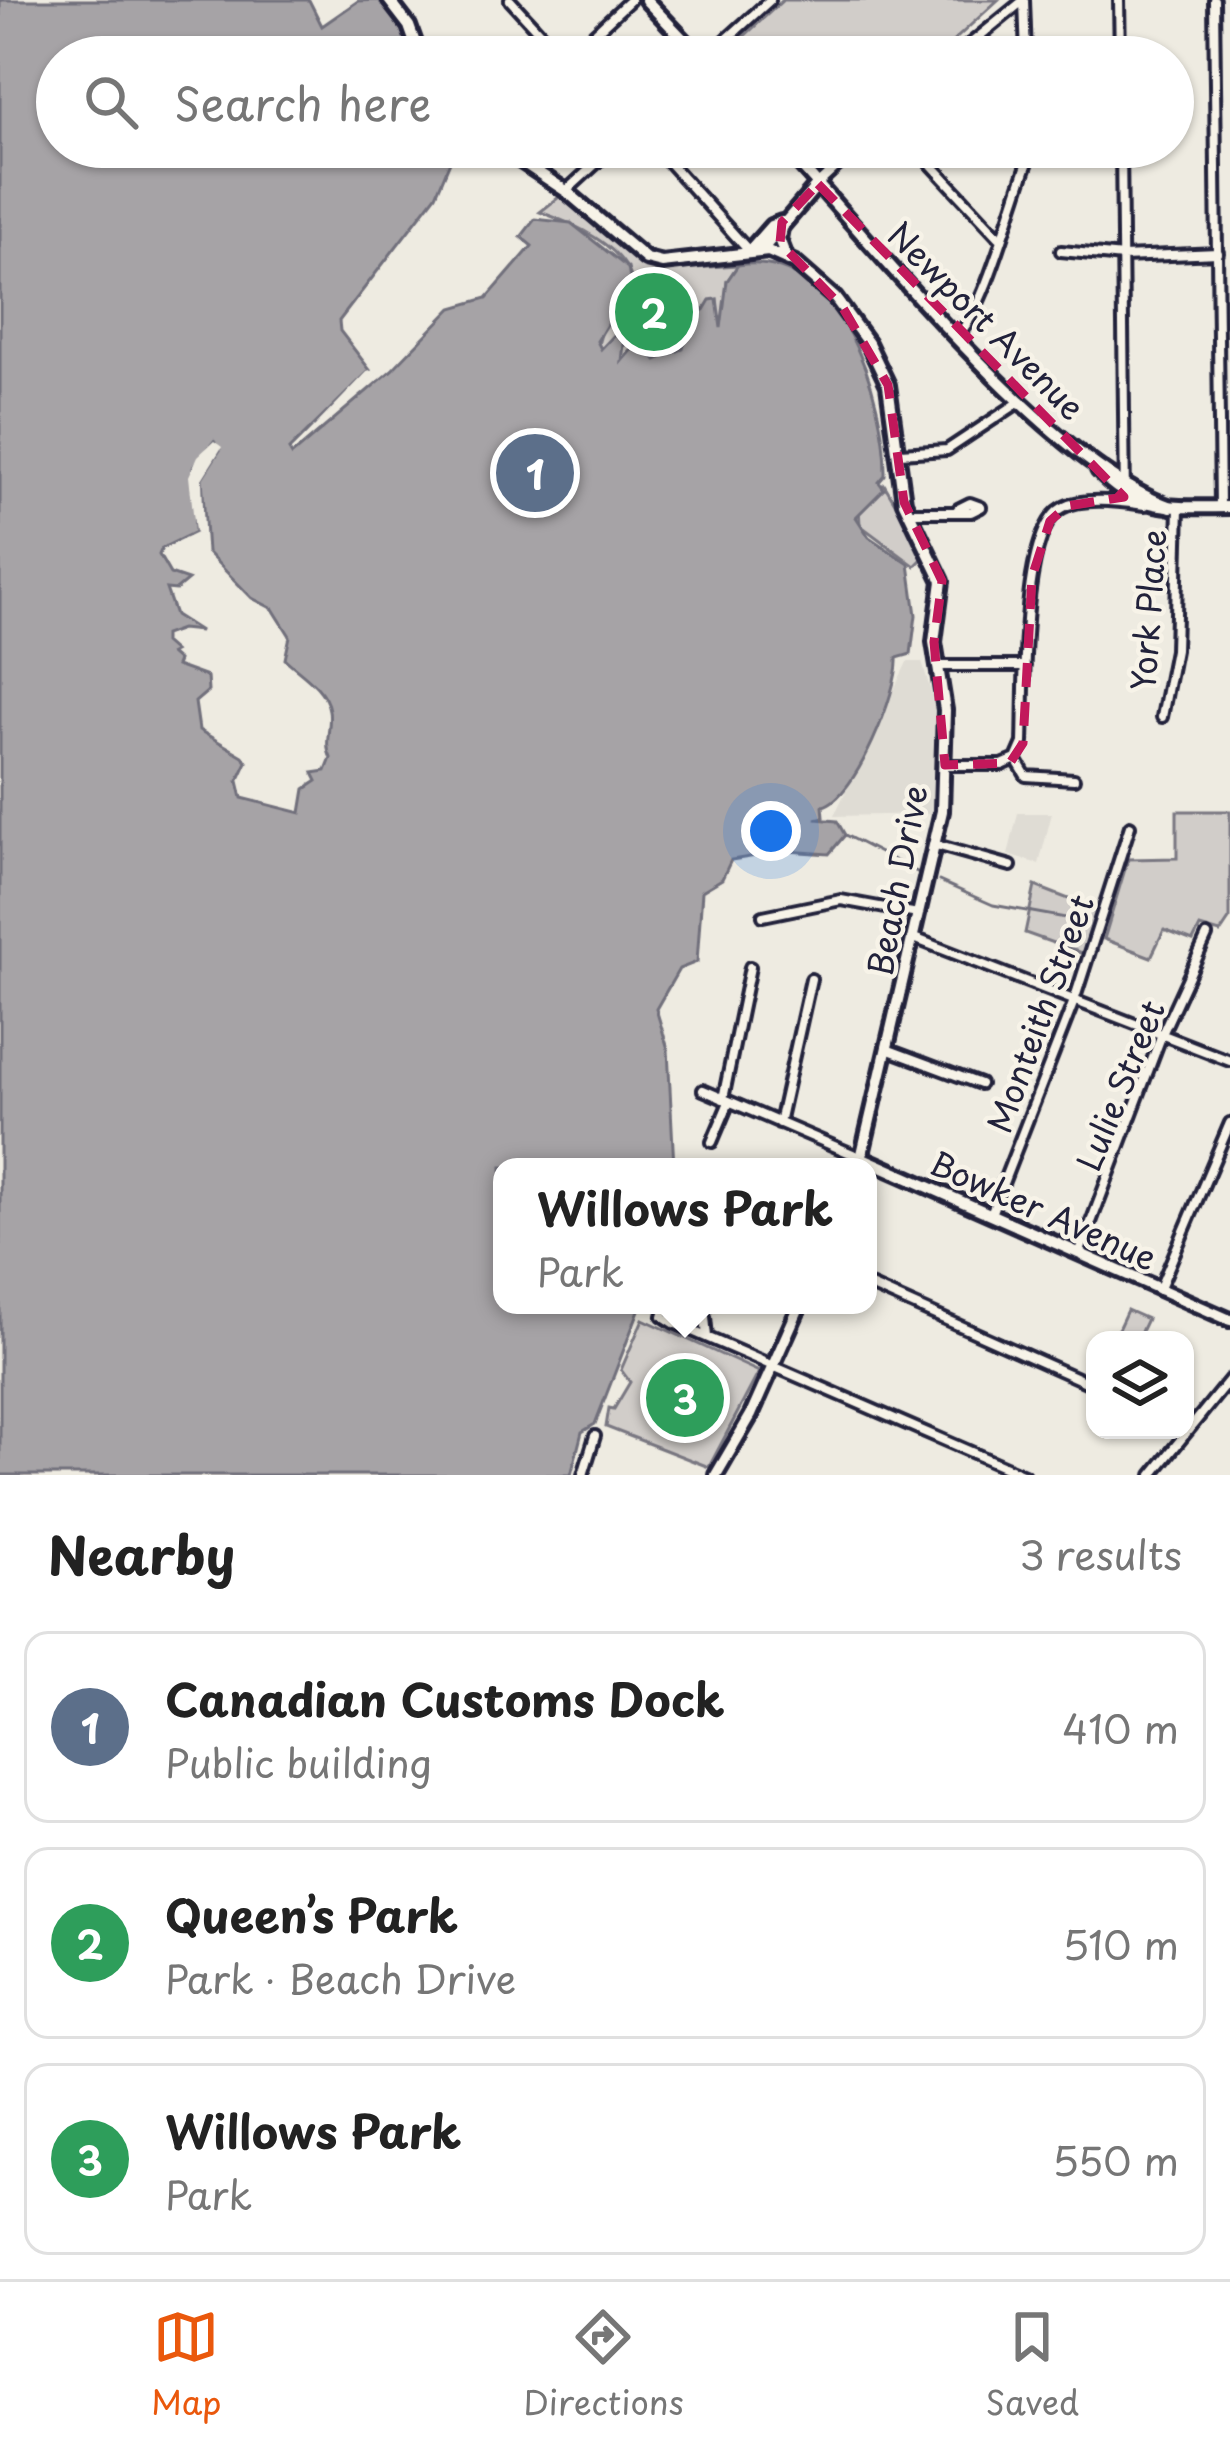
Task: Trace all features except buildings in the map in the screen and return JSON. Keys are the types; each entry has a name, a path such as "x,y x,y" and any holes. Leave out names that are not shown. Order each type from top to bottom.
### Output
{"main road":[{"path":"389,0 413,36"},
{"path":"646,0 682,36"},
{"name":"Beach Drive","path":"532,168 647,260 755,251 786,257 825,287 868,343 888,385 908,512 942,581 937,666 945,710 945,765 935,845 862,1158"},
{"name":"Newport Avenue","path":"803,168 1021,401 1124,494"},
{"path":"755,251 770,226 782,222 818,184"},
{"path":"782,222 779,239 786,257"},
{"path":"1124,494 1175,507"},
{"path":"1124,494 1152,506 1225,507"},
{"name":"Bowker Avenue","path":"877,1169 1230,1320"},
{"path":"716,1475 796,1314"}],"street":[{"path":"510,0 545,36"},
{"path":"590,36 630,0"},
{"path":"728,36 770,0"},
{"path":"979,36 1024,0"},
{"path":"1024,0 1025,36"},
{"path":"1119,0 1120,36"},
{"path":"1214,0 1225,507"},
{"path":"566,191 591,168"},
{"path":"675,168 755,251"},
{"path":"818,184 835,168"},
{"path":"935,168 1000,237"},
{"path":"958,334 974,311 1026,168"},
{"path":"945,765 1002,765 1016,759 1023,743 1032,577 1056,512 1124,494 1121,168"},
{"path":"1217,231 1230,231"},
{"path":"1061,251 1123,257 1218,253"},
{"path":"900,453 946,450 1021,401"},
{"name":"York Place","path":"1162,717 1173,667 1175,507"},
{"path":"908,512 958,509"},
{"path":"937,666 1025,666"},
{"path":"1016,759 1026,776 1075,779"},
{"name":"Monteith Street","path":"991,1215 1074,1001 1130,826"},
{"path":"935,845 1011,866"},
{"path":"763,916 842,900 920,914"},
{"name":"Lulie Street","path":"1078,1254 1162,1034 1207,936"},
{"path":"914,938 1230,1061"},
{"path":"712,1142 726,1100 750,967"},
{"path":"779,1123 811,979"},
{"path":"890,1050 980,1084"},
{"name":"Bowker Avenue","path":"703,1090 851,1158"},
{"path":"1159,1290 1230,1123"},
{"path":"877,1289 1086,1382"},
{"path":"666,1314 666,1319 708,1339 1024,1475"},
{"path":"699,1314 705,1317 708,1339"},
{"path":"1194,1419 1230,1379"},
{"path":"583,1475 595,1436"},
{"path":"1152,1475 1178,1439"}],"highlighted area":[{"path":"818,184 1124,497 1067,506 1050,521 1032,577 1023,743 1010,763 945,765 934,642 942,581 904,502 888,385 843,308 780,243 782,222"}],"shaded area":[{"path":"0,0 309,0 322,26 358,1 381,0 407,36 36,36 36,168 447,168 436,195 339,321 340,331 370,370 289,450 292,455 392,370 452,308 487,298 532,246 521,237 535,219 571,223 628,268 631,285 597,341 601,349 617,332 625,336 622,361 639,341 656,360 683,349 693,312 704,310 710,300 717,299 721,328 727,281 738,265 774,266 804,280 830,304 866,370 877,407 885,475 879,482 884,489 856,517 869,537 909,564 916,615 911,654 897,658 891,694 873,741 848,784 823,806 824,817 816,819 837,821 845,835 829,854 787,851 731,860 722,879 702,891 697,962 679,969 656,1009 668,1049 674,1158 493,1158 493,1314 638,1314 595,1424 582,1432 571,1475 0,1475","holes":["214,441 220,450 202,478 207,552 252,598 273,609 290,636 285,659 327,702 331,758 326,771 313,773 317,781 305,789 301,813 242,798 238,781 247,762 199,730 195,702 208,691 207,677 176,666 178,661 170,654 174,652 164,643 164,635 181,629 200,631 175,615 166,589 176,590 188,580 170,574 159,555 162,548 195,532 193,467"]},
{"path":"783,0 998,0 959,36 744,36"},
{"path":"563,194 643,265 666,270 738,265 727,281 724,325 718,329 717,300 691,317 687,344 669,359 650,358 635,343 623,361 622,346 597,348 603,327 632,280 607,246 540,212"},
{"path":"884,484 926,555 915,566 860,525 859,506"},
{"path":"907,662 922,662 937,712 934,814 834,816"},
{"path":"1177,811 1230,811 1230,918 1220,933 1200,927 1193,941 1164,930 1151,957 1104,939 1128,859 1177,858"},
{"path":"1018,813 1052,813 1039,864 1008,855"},
{"path":"1035,886 1097,910 1084,954 1025,933"},
{"path":"1127,1310 1147,1319 1141,1331 1117,1331"},
{"path":"643,1319 759,1372 709,1467 606,1427 609,1408 614,1409 630,1382 621,1370"}],"pier":[{"path":"369,370 375,373 368,380 376,373 382,375 289,453"},
{"path":"214,441 222,447 202,479 204,538 195,532 189,476 198,456"}],"waterway":[{"path":"845,835 921,874"},
{"path":"939,881 993,905 1088,922"}],"place":[{"name":"Queen’s Park","path":"654,312"},
{"name":"Canadian Customs Dock","path":"535,473"},
{"name":"Willows Park","path":"685,1398"}]}
